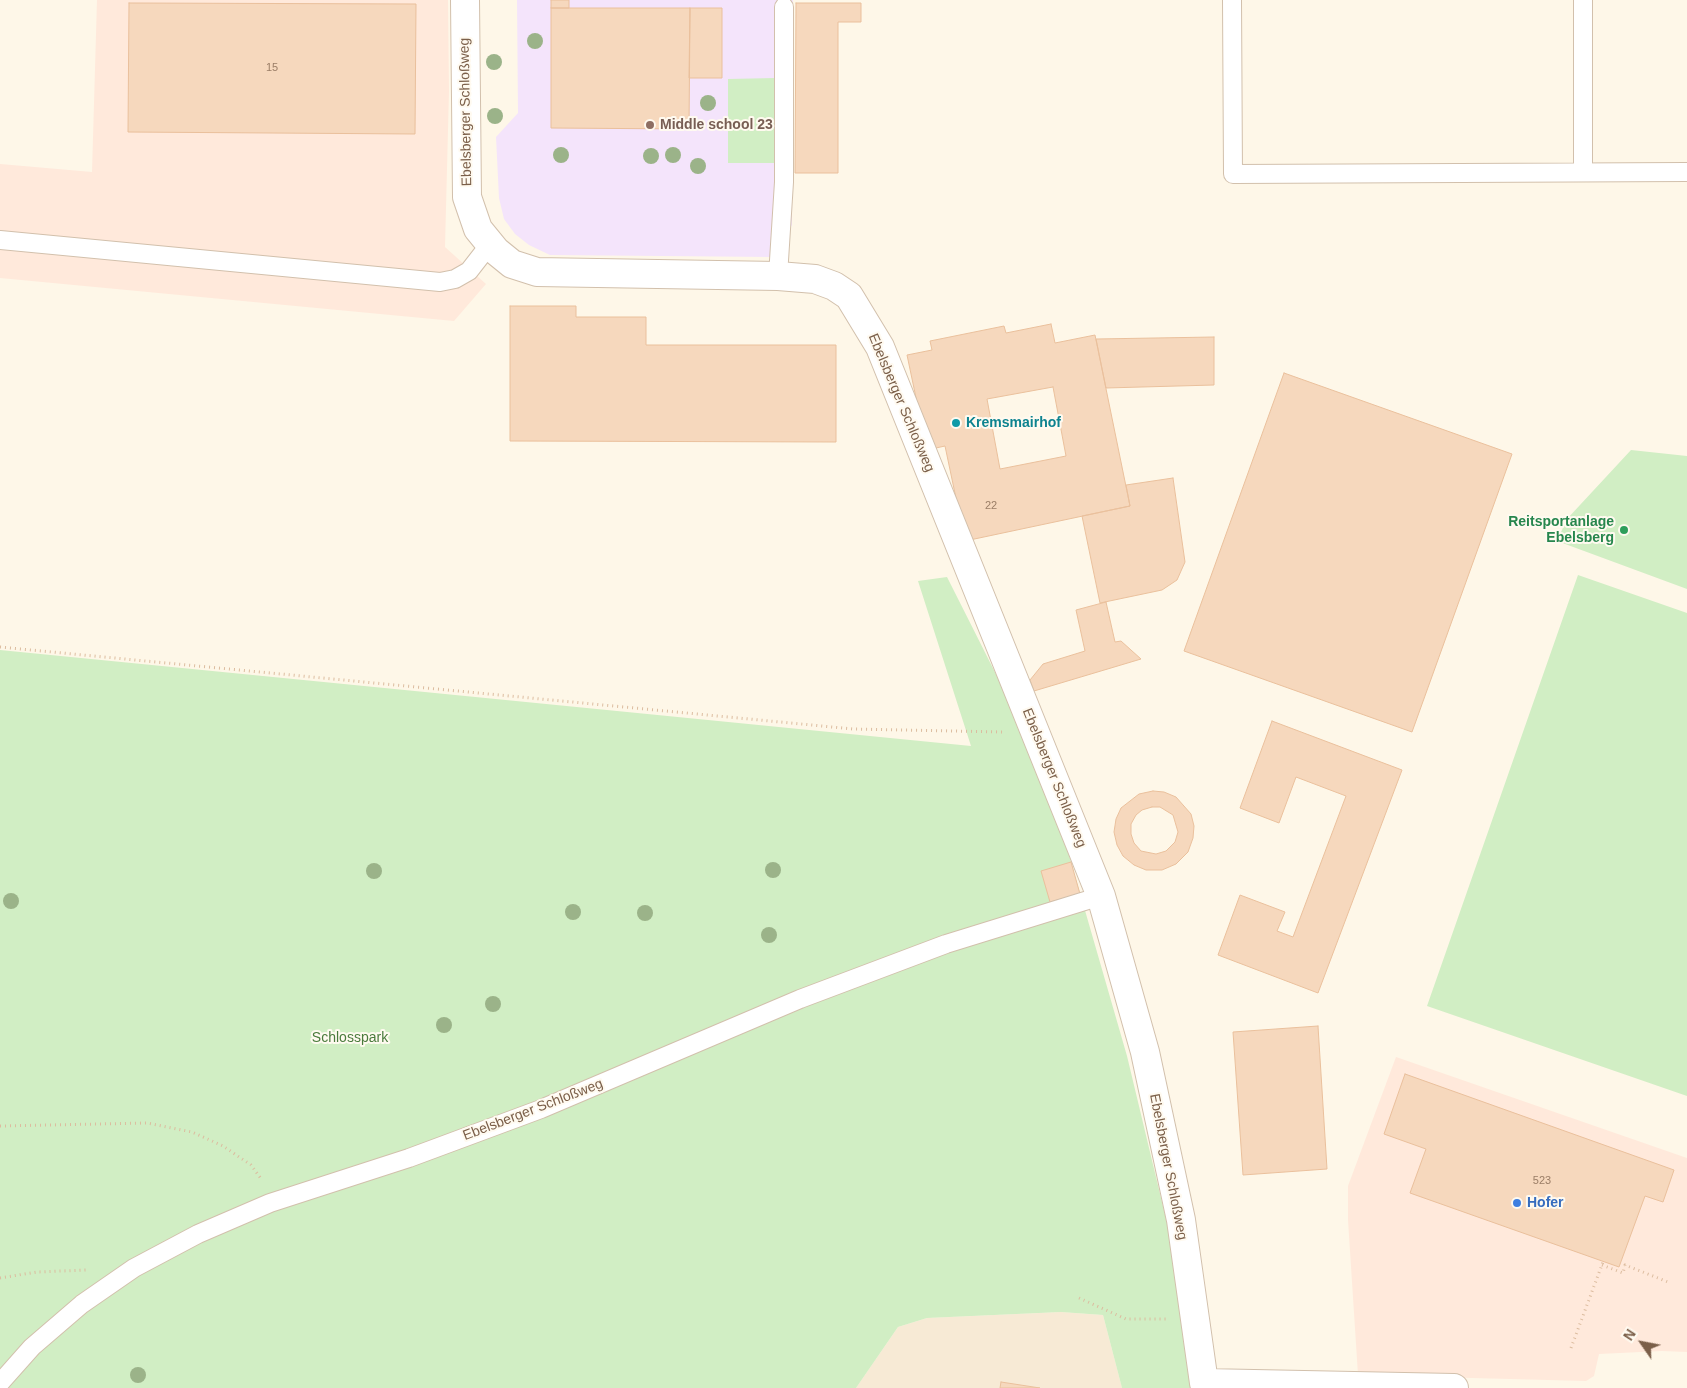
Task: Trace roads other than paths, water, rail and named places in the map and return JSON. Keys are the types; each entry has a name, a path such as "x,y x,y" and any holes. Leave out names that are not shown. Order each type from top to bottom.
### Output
{"street":[{"name":"Ebelsberger Schloßweg","path":"465,0 467,197 478,229 490,244 512,264 537,272 778,276 815,279 834,286 849,296 880,347 1101,896 1145,1052 1181,1220 1205,1386 1454,1388"}],"lane":[{"path":"1232,0 1233,174 1687,172"},
{"path":"1582,0 1583,172"},
{"path":"778,276 784,182 784,7"},
{"path":"0,240 440,282 455,280 469,271 490,244"},
{"name":"Ebelsberger Schloßweg","path":"0,1383 32,1347 82,1304 134,1268 198,1234 270,1203 409,1158 541,1109 800,999 946,944 1101,896"}],"place":[{"name":"Middle school 23","path":"650,125"},
{"name":"Kremsmairhof","path":"956,423"},
{"name":"Reitsportanlage Ebelsberg","path":"1624,530"},
{"name":"Hofer","path":"1517,1203"}],"park label":[{"name":"Schlosspark","path":"350,1038"}]}
